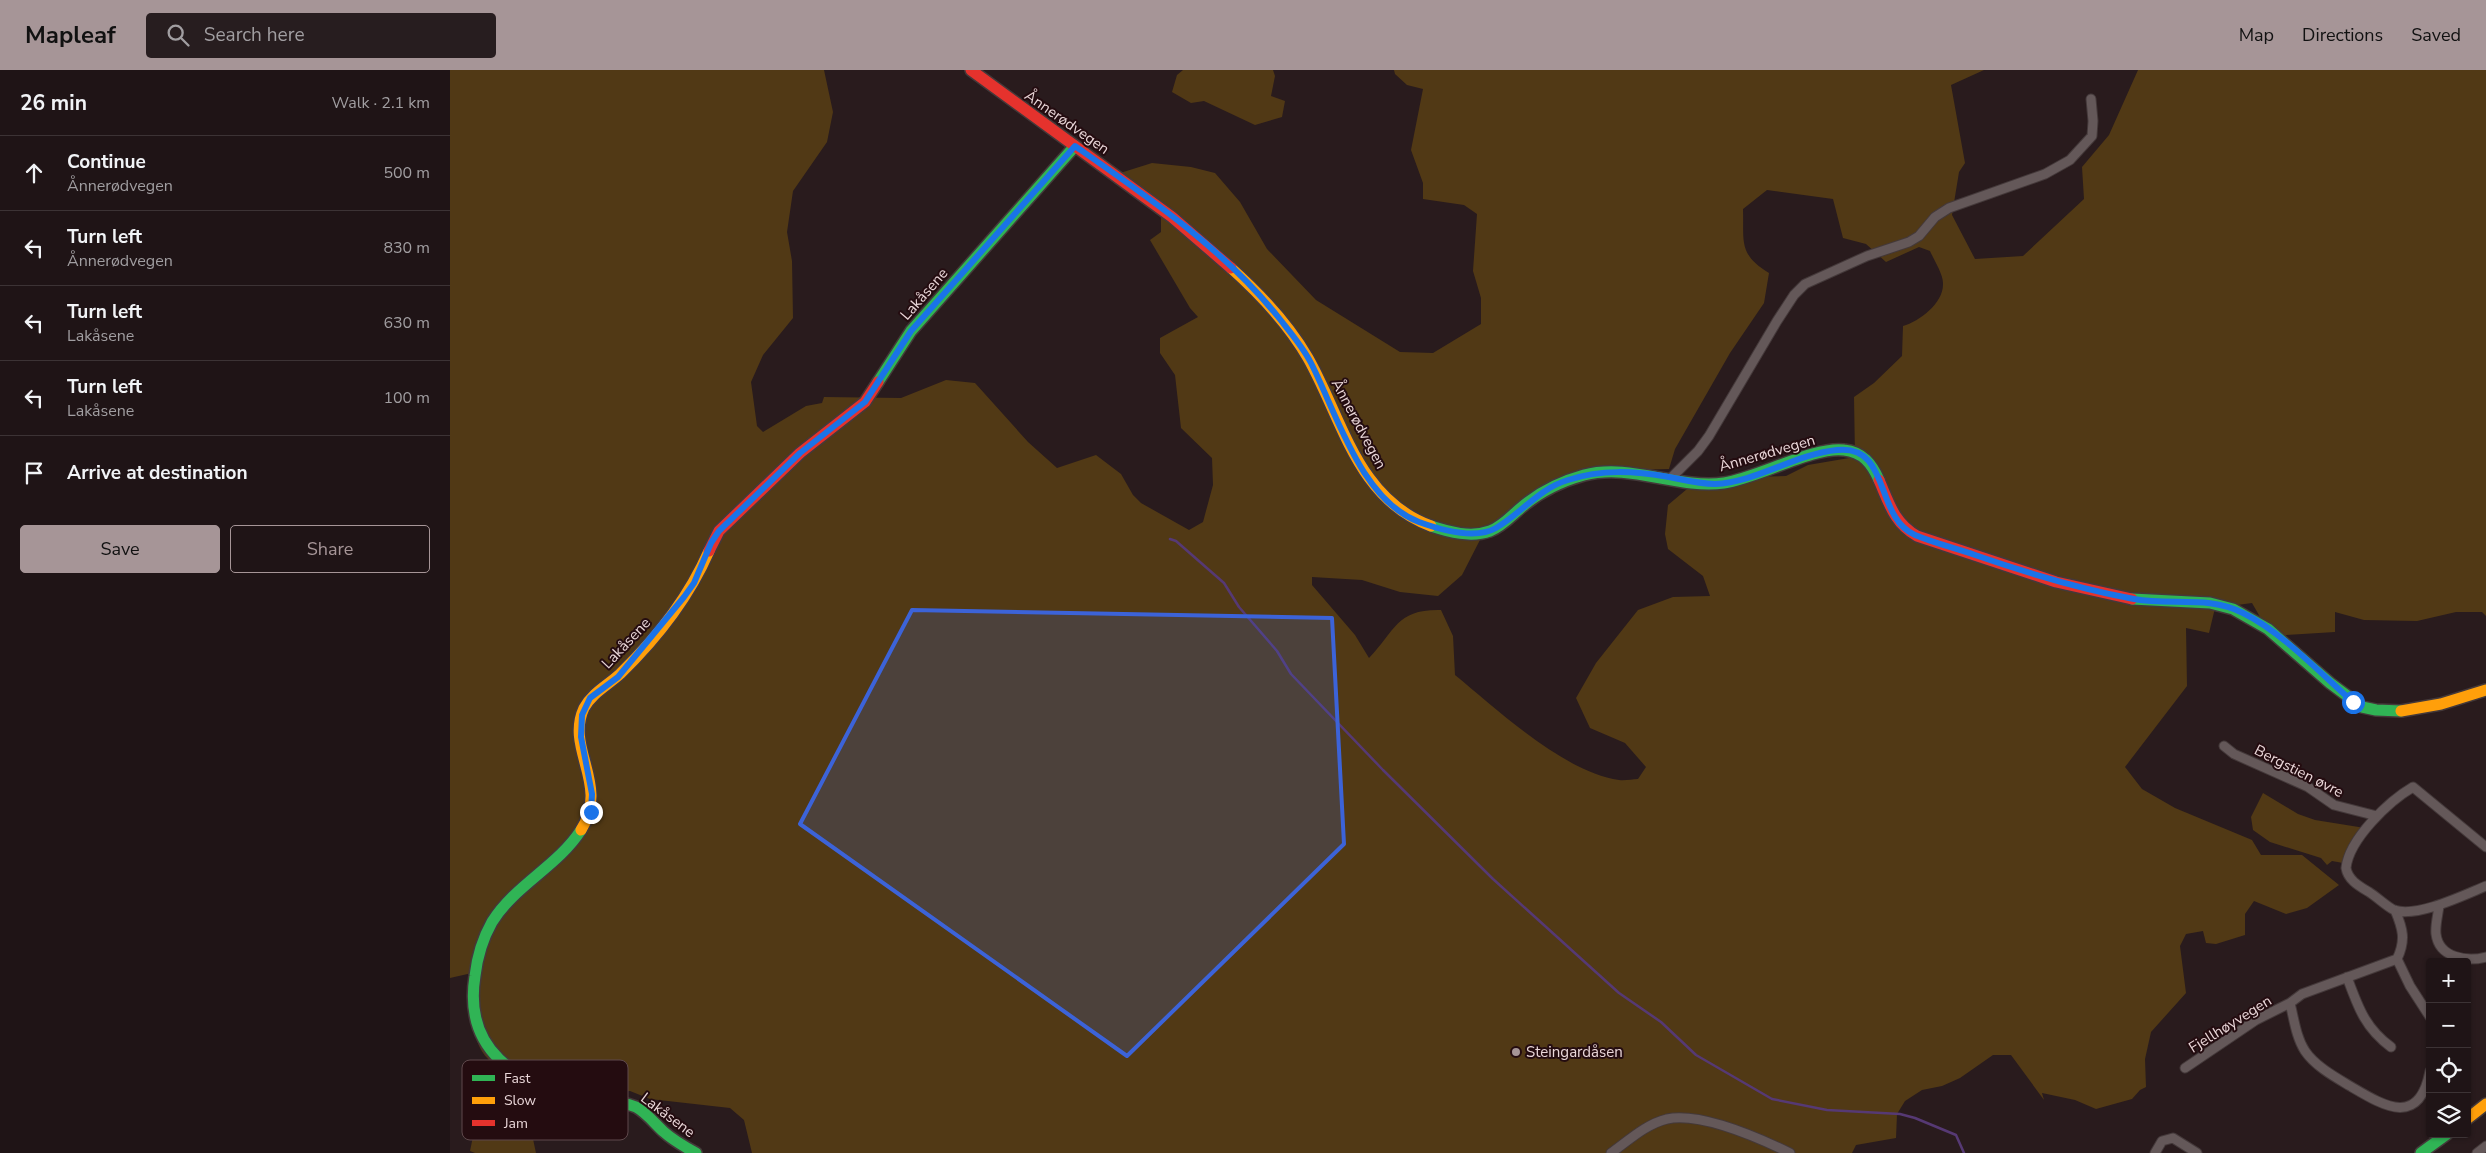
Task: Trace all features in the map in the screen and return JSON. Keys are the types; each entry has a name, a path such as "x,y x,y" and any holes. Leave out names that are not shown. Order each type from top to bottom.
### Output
{"main road":[{"name":"Ånnerødvegen","path":"971,70 1075,146 1145,194 1202,240 1269,305 1311,363 1345,436 1366,472 1385,499 1402,514 1435,527 1476,534 1498,526 1537,496 1566,480 1595,473 1615,471 1717,484 1828,451 1844,450 1857,452 1873,465 1894,518 1915,534 2034,575 2068,584 2138,600 2207,602 2230,607 2244,613 2269,629 2362,707 2380,712 2402,711 2486,690"},
{"name":"Lakåsene","path":"500,1060 494,1055 476,1029 471,1005 473,978 492,922 512,896 538,877 570,845 591,812 592,794 581,737 582,715 590,698 618,677 662,626 694,583 711,543 719,531 800,453 865,402 911,331 1075,146"},
{"name":"Lakåsene","path":"628,1104 637,1107 677,1143 696,1153"},
{"path":"2471,1116 2486,1104"},
{"path":"2421,1153 2442,1138"}],"street":[{"path":"1671,478 1698,451 1709,436 1777,321 1794,295 1805,284 1866,256 1909,242 1920,236 1935,217 1949,208 2045,174 2070,160 2092,136 2091,99"},
{"name":"Bergstien øvre","path":"2224,746 2234,754 2308,787 2334,805 2377,816"},
{"path":"2426,1011 2410,986 2397,959 2404,941 2404,933 2395,910 2357,884 2349,876 2346,868 2354,845 2377,816 2413,787 2486,847"},
{"path":"2395,910 2425,909 2439,906 2486,886"},
{"path":"2439,906 2436,934 2440,945 2450,955 2464,960 2486,957"},
{"name":"Fjellhøyvegen","path":"2184,1068 2256,1020 2290,1003 2302,994 2397,959"},
{"path":"2348,977 2369,1027 2377,1037 2392,1047"},
{"name":"Fjellhøyvegen","path":"2290,1003 2300,1042 2310,1057 2333,1075 2375,1100 2399,1108 2414,1104 2426,1086"},
{"path":"1611,1153 1649,1126 1666,1119 1683,1118 1724,1126 1790,1153"},
{"path":"2155,1153 2162,1141 2173,1138 2197,1153"},
{"path":"2477,1153 2486,1146"}],"highlighted area":[{"path":"912,610 1332,618 1344,844 1127,1056 800,824"}],"shaded area":[{"path":"450,70 824,70 833,112 827,142 793,191 787,232 792,261 793,318 763,355 751,382 757,426 763,432 806,406 822,403 824,397 901,398 946,380 975,383 1028,442 1057,468 1096,455 1121,474 1133,495 1141,503 1189,530 1203,522 1213,485 1212,458 1181,428 1175,375 1160,353 1160,338 1198,317 1190,308 1150,240 1161,232 1161,211 1117,174 1152,163 1191,167 1215,173 1240,202 1267,249 1316,300 1400,352 1433,353 1481,324 1481,298 1473,271 1477,214 1464,205 1423,199 1423,183 1411,150 1423,89 1407,85 1395,74 1394,70 1984,70 1951,85 1965,163 1959,172 1952,215 1975,259 2023,256 2084,199 2082,167 2109,135 2138,70 2486,70 2486,616 2482,612 2456,612 2417,621 2364,620 2335,612 2335,632 2271,636 2252,603 2215,608 2209,633 2186,628 2187,686 2125,767 2142,789 2175,808 2252,840 2261,855 2302,855 2339,885 2307,908 2286,914 2254,901 2245,914 2245,935 2216,944 2206,943 2203,931 2186,934 2180,946 2186,993 2151,1032 2145,1059 2146,1087 2140,1090 2132,1099 2096,1109 2075,1100 2042,1093 2044,1100 2011,1055 1993,1055 1960,1078 1942,1086 1922,1090 1905,1101 1897,1114 1896,1138 1856,1145 1852,1153 752,1153 744,1120 730,1108 650,1099 628,1091 628,1060 489,1060 482,1052 474,1031 471,1007 472,973 450,978","holes":["1767,190 1833,199 1843,238 1866,244 1886,262 1919,247 1930,251 1942,275 1943,283 1940,297 1930,310 1917,320 1903,326 1902,356 1874,383 1854,397 1855,457 1808,465 1786,476 1749,477 1693,484 1668,505 1665,534 1668,549 1703,576 1710,596 1673,597 1638,610 1596,663 1576,698 1590,728 1625,743 1646,767 1638,779 1619,780 1598,775 1576,765 1532,738 1455,675 1453,636 1441,610 1415,613 1406,617 1398,623 1369,658 1355,635 1312,585 1312,577 1362,580 1400,592 1438,596 1462,575 1482,536 1591,471 1669,469 1675,449 1730,353 1764,303 1769,273 1752,260 1747,253 1743,239 1743,209"]},
{"path":"1183,70 1273,70 1275,76 1271,96 1285,101 1282,117 1255,125 1204,101 1191,103 1172,92 1177,75"},
{"path":"2263,793 2298,814 2315,820 2365,828 2347,852 2343,863 2332,861 2327,865 2321,858 2270,842 2253,830 2251,817"},
{"path":"472,1140 533,1140 536,1153 475,1153 470,1151"}],"waterway":[{"path":"1170,539 1176,541 1224,583 1239,607 1277,651 1291,674 1383,770 1493,879 1619,993 1661,1022 1696,1055 1772,1099 1827,1110 1900,1114 1915,1118 1956,1135 1964,1153"}],"traffic: fast":[{"path":"878,382 911,331 1075,146"},
{"path":"1431,526 1468,534 1490,531 1504,523 1530,501 1552,487 1576,477 1602,472 1636,474 1688,483 1724,483 1738,480 1802,457 1832,450 1844,450 1862,456 1879,480"},
{"path":"2132,599 2210,603 2233,609 2268,629 2330,683 2362,707 2376,710 2401,711"},
{"path":"500,1060 486,1043 477,1024 473,1002 476,969 483,941 501,909 561,854 581,830"},
{"path":"628,1105 640,1109 664,1132 696,1153"},
{"path":"2421,1153 2442,1138"}],"traffic: slow":[{"path":"1231,268 1273,310 1308,358 1355,455 1369,477 1385,497 1406,514 1431,526"},
{"path":"581,830 589,813 591,797 590,782 580,738 580,723 584,708 596,694 633,661 659,632 692,585 709,551"},
{"path":"2401,711 2441,704 2486,690"},
{"path":"2471,1116 2486,1104"}],"traffic: jam":[{"path":"971,70 1172,217 1231,268"},
{"path":"709,551 719,531 800,453 865,402 878,382"},
{"path":"1879,480 1893,512 1903,525 1917,536 2056,582 2132,599"}],"place":[{"name":"Steingardåsen","path":"1516,1052"}],"route":[{"path":"591,812 592,794 583,756 581,737 582,715 590,698 607,683 618,677 662,626 694,583 711,543 719,531 800,453 865,402 911,331 1075,146 1145,194 1202,240 1269,305 1305,352 1345,436 1366,472 1385,499 1402,514 1411,518 1435,527 1476,534 1492,530 1549,487 1566,480 1595,473 1615,471 1638,472 1690,482 1717,484 1730,482 1828,451 1851,450 1864,456 1873,465 1890,511 1906,530 2034,575 2068,584 2138,600 2207,602 2230,607 2244,613 2269,629 2353,702"}]}
